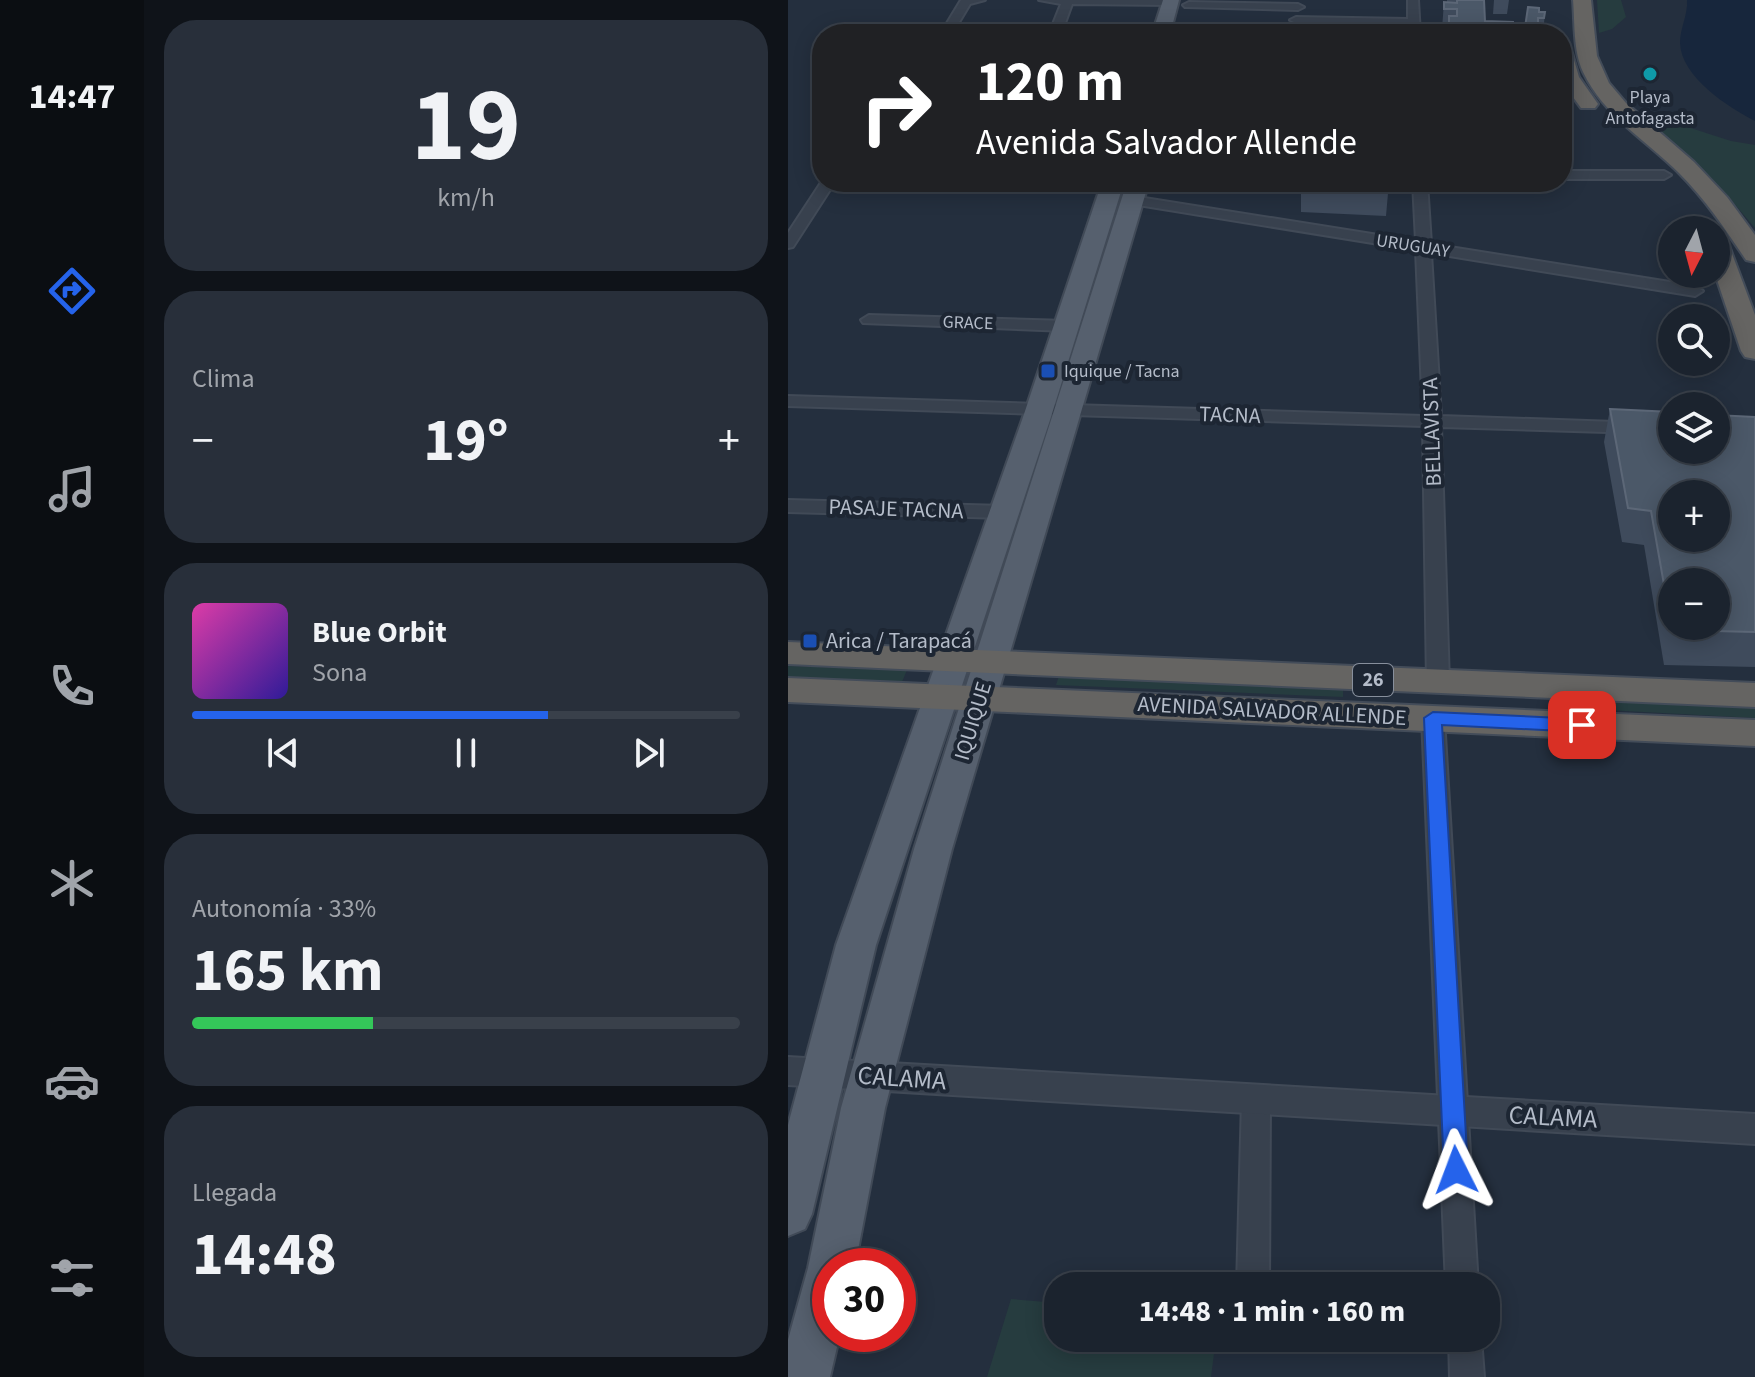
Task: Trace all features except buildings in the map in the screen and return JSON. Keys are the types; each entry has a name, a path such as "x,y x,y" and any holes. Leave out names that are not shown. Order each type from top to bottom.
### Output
{"highway":[{"path":"1582,0 1590,64 1595,77 1626,113 1699,180 1726,210 1755,255"},
{"path":"1572,83 1580,95 1683,194"},
{"path":"1730,284 1755,351"},
{"name":"AVENIDA SALVADOR ALLENDE","path":"788,653 947,678 981,698 1435,701 1755,695"},
{"name":"AVENIDA SALVADOR ALLENDE","path":"788,690 947,678 992,662 1435,701 1747,734"}],"main road":[{"path":"1164,24 1171,1"},
{"name":"IQUIQUE","path":"788,1214 806,1072 856,945 1067,326 1126,192"},
{"name":"IQUIQUE","path":"835,1248 873,1076 933,849 1067,410 1127,192"},
{"path":"804,1377 812,1345"}],"street":[{"path":"952,24 966,1 980,0"},
{"path":"1044,0 1171,1"},
{"path":"1059,24 1068,0"},
{"path":"1413,0 1414,24"},
{"path":"1188,8 1297,14 1375,24"},
{"path":"1572,175 1664,175"},
{"path":"788,244 822,192"},
{"name":"URUGUAY","path":"1148,192 1423,248 1695,291"},
{"name":"BELLAVISTA","path":"1420,192 1432,422 1435,701 1461,1272"},
{"name":"GRACE","path":"869,320 1067,326"},
{"name":"TACNA","path":"788,401 1658,429"},
{"name":"PASAJE TACNA","path":"788,506 1004,512"},
{"name":"CALAMA","path":"806,1072 1755,1129"},
{"path":"1253,1272 1256,1100"},
{"path":"1466,1352 1467,1377"}],"green space":[{"path":"1597,0 1621,0 1626,17 1612,29 1599,33"},
{"path":"1638,111 1731,141 1755,145 1755,228 1725,193"},
{"path":"788,666 907,670 902,682 788,678"},
{"path":"1059,676 1343,689 1343,697 1056,685"},
{"path":"1549,697 1755,704 1755,718 1550,707"},
{"path":"1011,1299 1044,1302 1044,1352 1214,1352 1211,1377 987,1377"}],"water":[{"path":"1687,0 1755,0 1755,121 1708,90 1688,68 1680,43"}],"place":[{"name":"Playa Antofagasta","path":"1650,74"},
{"name":"Iquique / Tacna","path":"1048,371"},
{"name":"Arica / Tarapacá","path":"810,641"}],"route":[{"path":"1456,1170 1433,718 1582,725"}]}
